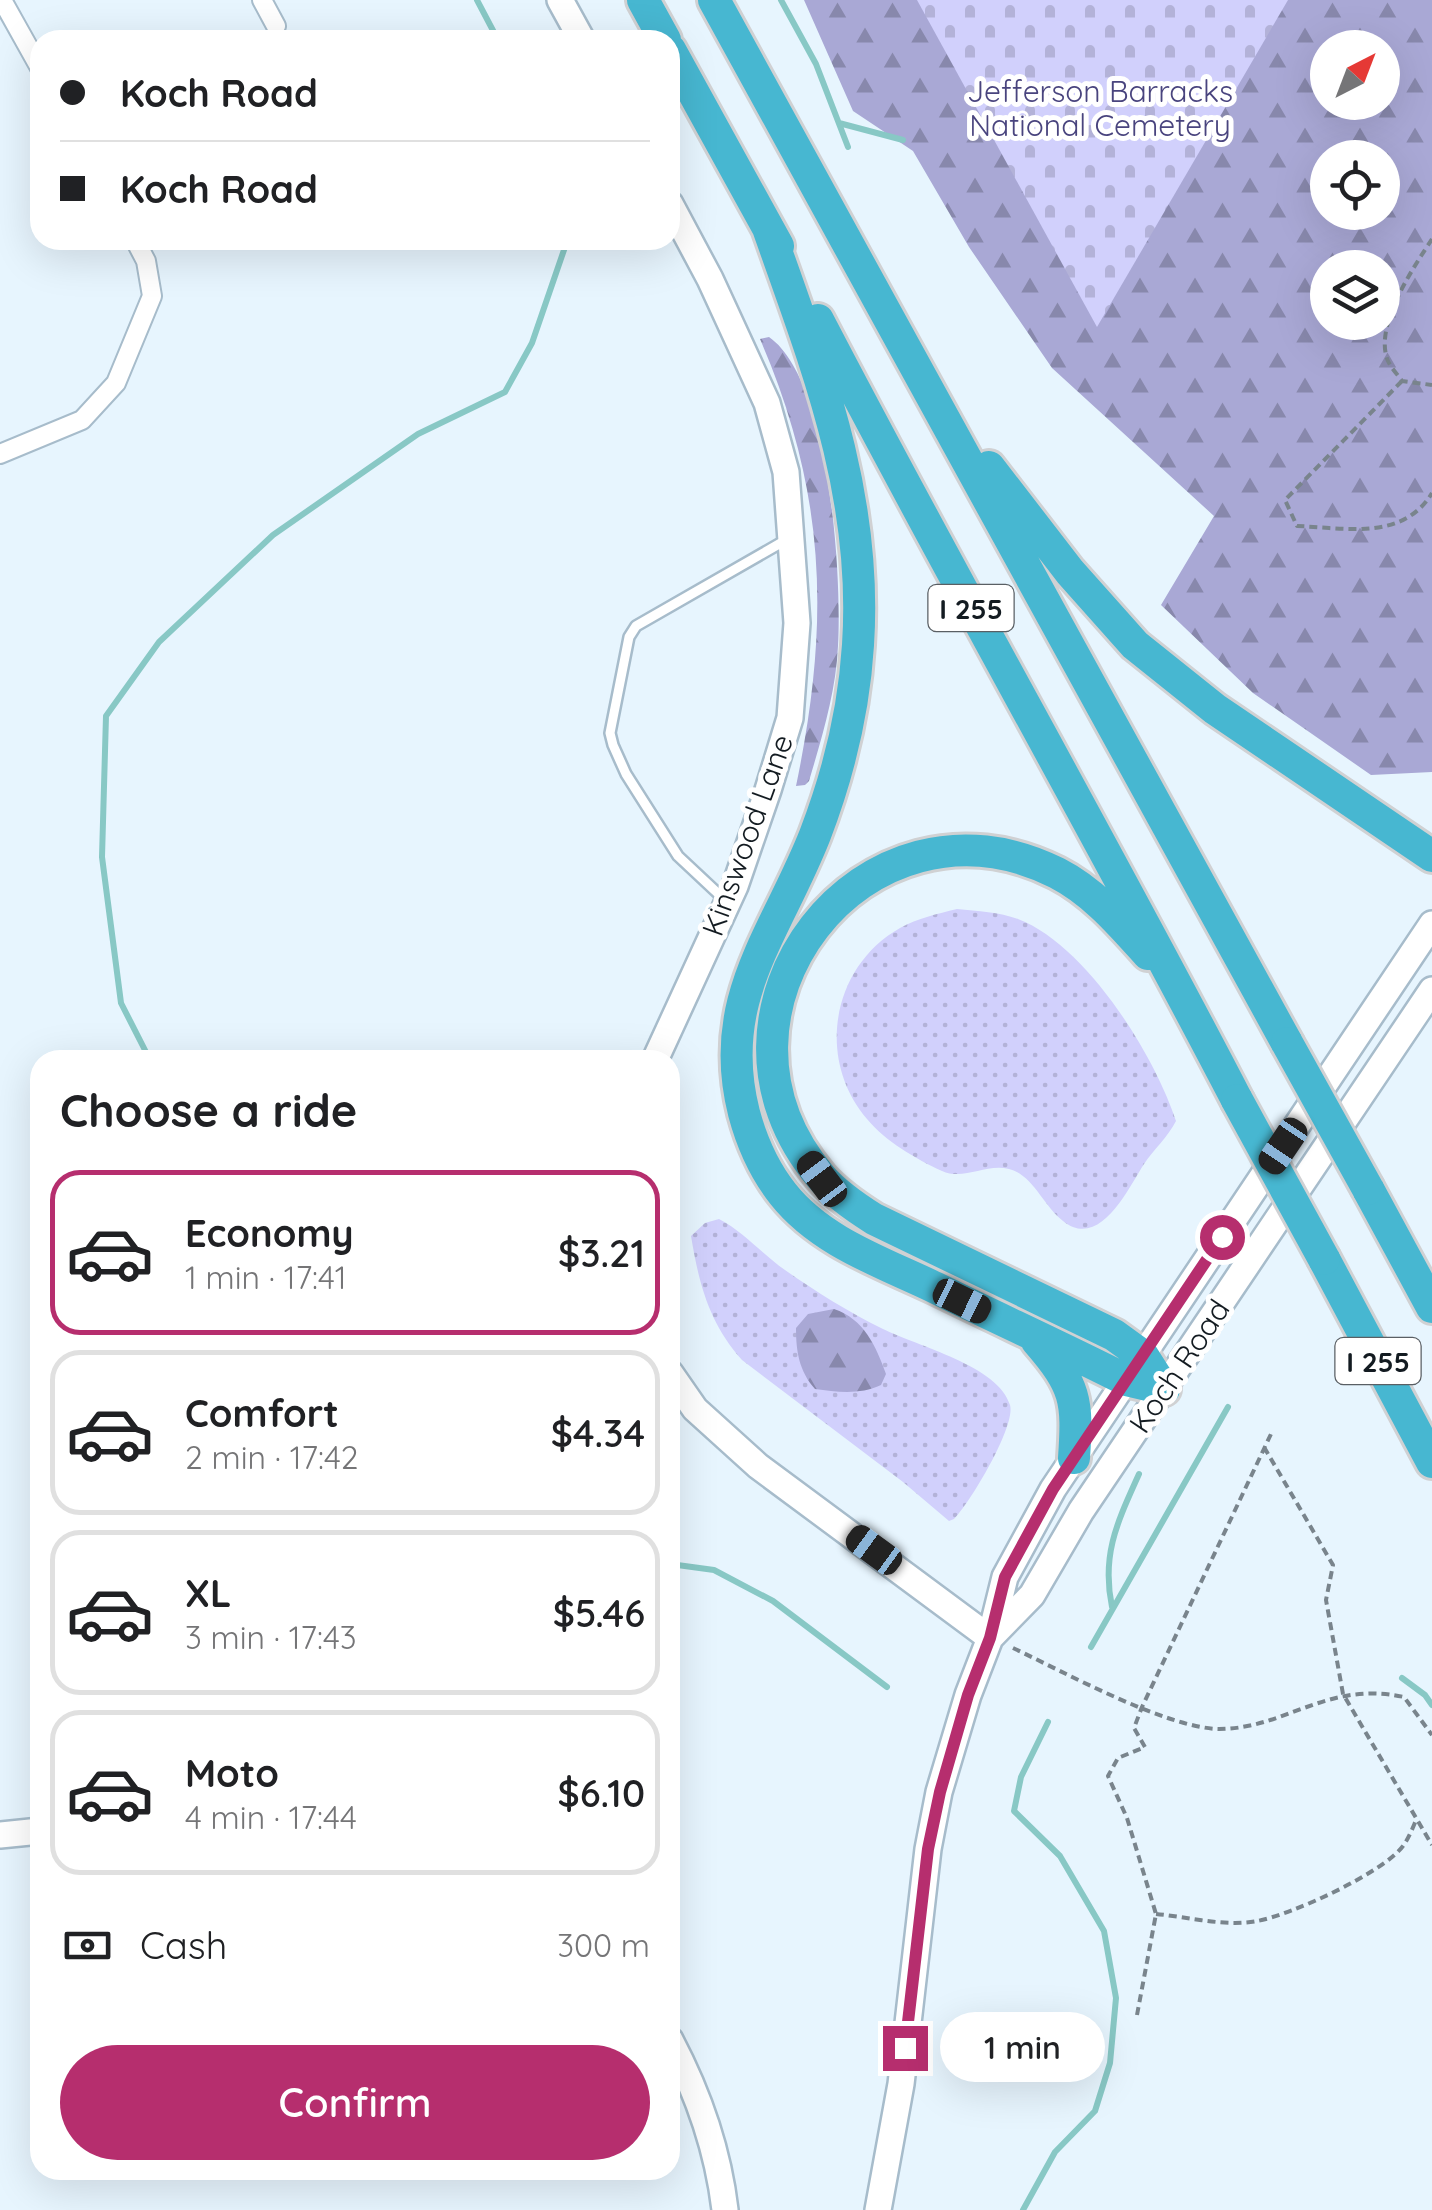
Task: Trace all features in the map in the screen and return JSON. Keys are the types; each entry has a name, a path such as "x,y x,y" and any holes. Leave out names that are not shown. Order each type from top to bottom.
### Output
{"highway":[{"path":"643,0 659,30"},
{"name":"I 255","path":"714,0 1432,1308"},
{"name":"I 255","path":"680,68 1432,1462"},
{"path":"768,228 836,430 854,517 860,605 854,688 834,778 815,834 755,962 742,1001 736,1038 741,1100 762,1163 784,1195 834,1239 1031,1334 1134,1368 1164,1389"},
{"path":"919,374 1070,572 1135,645 1215,709 1432,856"},
{"path":"1134,1368 1114,1335 874,1220 822,1179 785,1121 776,1091 772,1025 790,966 821,918 846,894 894,864 952,852 1005,854 1058,874 1108,910 1178,986"},
{"path":"1031,1334 1062,1370 1073,1392 1077,1416 1074,1458"}],"street":[{"path":"2,0 30,50"},
{"path":"262,0 276,26"},
{"path":"560,0 576,30"},
{"name":"Kinswood Lane","path":"660,1050 727,902 790,718 798,623 786,472 767,403 680,223"},
{"path":"0,454 82,420 116,382 152,296 140,250"},
{"name":"Koch Road","path":"878,2210 900,2084 928,1849 952,1744 990,1638 1005,1577 1027,1532 1074,1458 1432,924"},
{"name":"Koch Road","path":"990,1638 1032,1595 1081,1511 1432,990"},
{"path":"680,1388 695,1410 758,1466 990,1638"},
{"path":"0,1835 30,1832"},
{"path":"680,2062 712,2144 725,2210"}],"lane":[{"path":"727,902 678,856 626,774 610,733 629,637 636,626 792,536"}],"path":[{"path":"1432,238 1400,290 1385,338 1387,360 1402,381 1432,385"},
{"path":"1402,381 1285,500 1297,526 1370,529 1410,519 1432,492"},
{"path":"1137,2016 1156,1914 1127,1818 1108,1776 1118,1758 1145,1747 1134,1728 1142,1708 1271,1434"},
{"path":"1264,1447 1333,1566 1326,1600 1343,1694 1432,1845"},
{"path":"990,1638 1142,1708 1186,1722 1219,1728 1256,1722 1343,1694 1382,1692 1404,1697 1432,1735"},
{"path":"1156,1914 1258,1921 1292,1909 1377,1869 1402,1847 1417,1818"}],"green space":[{"path":"804,0 1432,0 1432,772 1371,775 1253,693 1161,605 1214,516 1052,368 969,247 913,151 853,111"},
{"name":"Jefferson Barracks National Cemetery","path":"917,0 1288,0 1097,327"},
{"path":"769,337 790,359 819,435 828,481 837,574 838,646 831,697 809,781 796,786 814,669 816,560 799,451 760,339"},
{"path":"957,909 1018,919 1068,952 1114,1005 1166,1094 1176,1121 1173,1127 1122,1200 1101,1222 1089,1228 1076,1228 1063,1221 1017,1172 992,1168 950,1174 922,1161 874,1127 851,1095 841,1070 838,1016 859,966 877,945 900,928"},
{"path":"719,1219 833,1301 883,1329 974,1368 1003,1391 1010,1405 1006,1429 980,1481 954,1519 949,1521 742,1360 731,1346 707,1302 691,1236 705,1223"},
{"path":"834,1309 853,1319 868,1335 886,1374 881,1385 840,1392 815,1389 805,1375 796,1328 808,1314"}],"waterway":[{"path":"477,0 493,30"},
{"path":"781,0 816,64 848,147"},
{"path":"839,123 903,140"},
{"path":"145,1050 121,1003 102,857 106,716 159,642 273,535 418,434 505,392 532,343 564,250"},
{"path":"1091,1647 1228,1407"},
{"path":"1112,1607 1109,1570 1113,1538 1139,1474"},
{"path":"680,1565 714,1570 773,1601 887,1687"},
{"path":"1402,1678 1432,1705"},
{"path":"1023,2210 1055,2152 1095,2111 1110,2063 1116,1998 1104,1931 1060,1856 1014,1811 1021,1777 1048,1722"}],"route":[{"path":"905,2048 915,1944 940,1792 952,1744 990,1638 1005,1577 1053,1489 1222,1237"}]}
